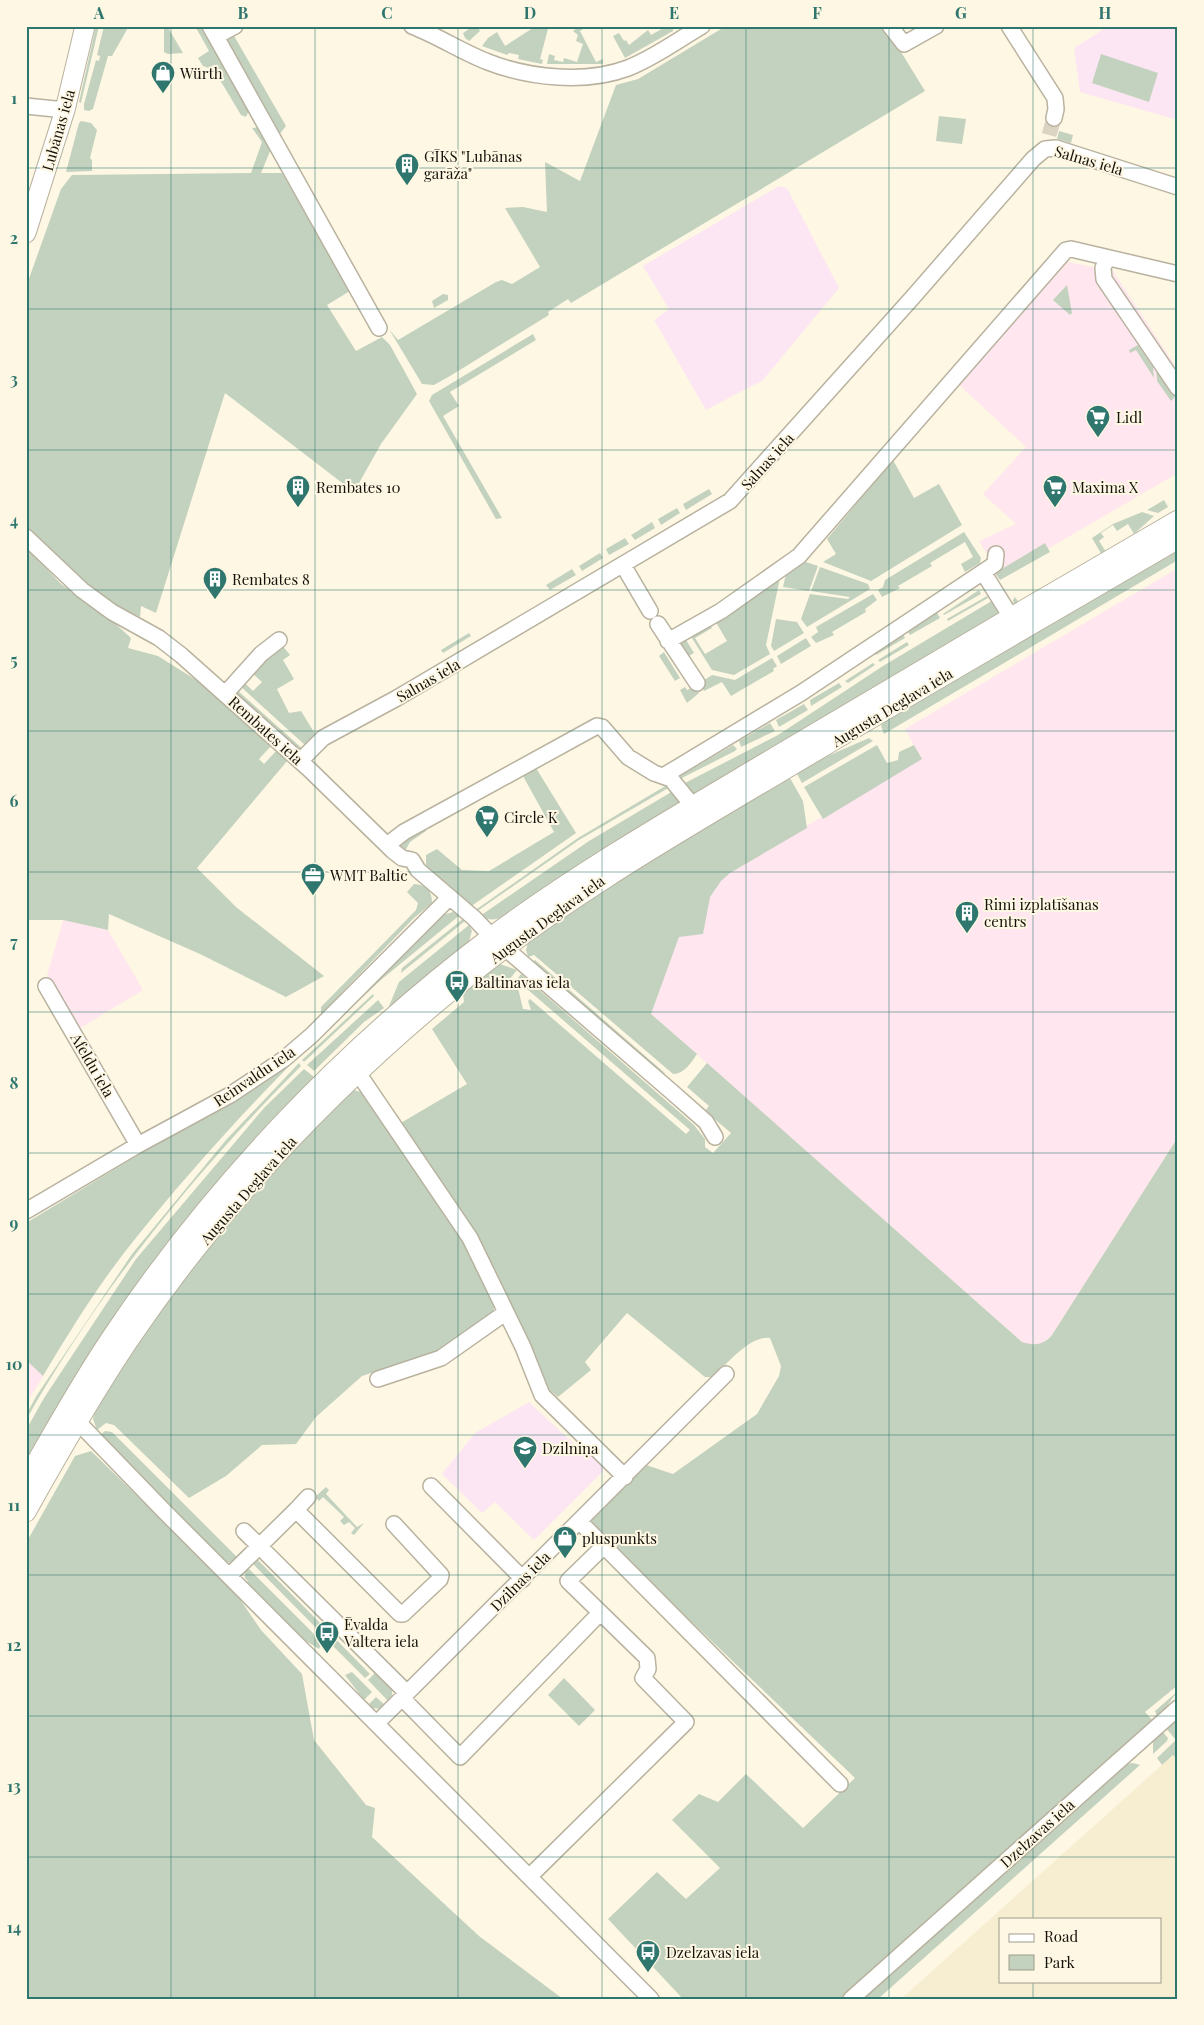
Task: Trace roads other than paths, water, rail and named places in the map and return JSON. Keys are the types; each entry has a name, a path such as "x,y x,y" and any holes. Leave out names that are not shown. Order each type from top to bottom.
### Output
{"main road":[{"name":"Lubānas iela","path":"26,232 65,110 85,26"},
{"name":"Augusta Deglava iela","path":"26,1480 63,1414 113,1335 201,1217 265,1144 348,1059 442,977 498,942 693,806 1178,520"},
{"name":"Augusta Deglava iela","path":"610,865 1178,539"},
{"name":"Augusta Deglava iela","path":"26,1512 77,1421 130,1338 213,1228 296,1134 498,942"}],"street":[{"path":"235,26 214,31 379,328"},
{"path":"412,26 502,66 541,75 571,76 603,73 626,68 702,26"},
{"path":"890,26 904,44 936,26"},
{"path":"1009,26 1055,98 1056,109 1054,118"},
{"path":"26,106 65,110"},
{"name":"Salnas iela","path":"300,761 323,738 405,693 730,501 1047,142 1056,148 1178,187"},
{"path":"668,641 721,611 799,556 1066,250 1072,249 1178,274"},
{"path":"1107,258 1102,272 1104,279 1178,388"},
{"name":"Rembates iela","path":"26,537 82,590 112,612 159,638 226,693 387,845 402,858 412,860 418,870 498,942 706,1122 715,1136"},
{"path":"665,775 801,693 995,564 996,554"},
{"path":"623,565 634,595 650,611"},
{"path":"983,572 1011,617"},
{"path":"658,624 696,683"},
{"path":"226,693 261,654 279,640"},
{"path":"387,845 400,834 597,726 602,727 628,757 654,773 665,775 677,785 693,806"},
{"name":"Reinvaldu iela","path":"26,1211 138,1145 230,1095 284,1059 312,1035 450,898"},
{"name":"Afeldu iela","path":"46,986 138,1145"},
{"path":"358,1073 470,1238 523,1347 542,1395 625,1477"},
{"path":"378,1379 441,1358 505,1313"},
{"name":"Dzilnas iela","path":"377,1723 726,1374"},
{"path":"77,1421 651,1999"},
{"path":"431,1486 523,1579"},
{"path":"229,1576 308,1497"},
{"path":"296,1510 400,1614 404,1614 440,1580 441,1575 394,1524"},
{"path":"580,1522 840,1784"},
{"path":"244,1531 405,1695 460,1756 600,1614"},
{"path":"530,1876 686,1722 643,1678 648,1669 647,1658 568,1581 604,1546"},
{"name":"Dzelzavas iela","path":"851,1999 1178,1708"}],"tunnel":[{"path":"1049,135 1054,118"}],"place":[{"name":"Würth","path":"163,94"},
{"name":"GĪKS \"Lubānas garāža\"","path":"407,186"},
{"name":"Lidl","path":"1098,438"},
{"name":"Rembates 10","path":"298,508"},
{"name":"Maxima X","path":"1055,508"},
{"name":"Rembates 8","path":"215,600"},
{"name":"Circle K","path":"487,838"},
{"name":"WMT Baltic","path":"313,896"},
{"name":"Rimi izplatīšanas centrs","path":"967,934"},
{"name":"Baltinavas iela","path":"457,1003"},
{"name":"Dzilniņa","path":"525,1469"},
{"name":"pluspunkts","path":"565,1559"},
{"name":"Ēvalda Valtera iela","path":"327,1654"},
{"name":"Dzelzavas iela","path":"648,1973"}]}
